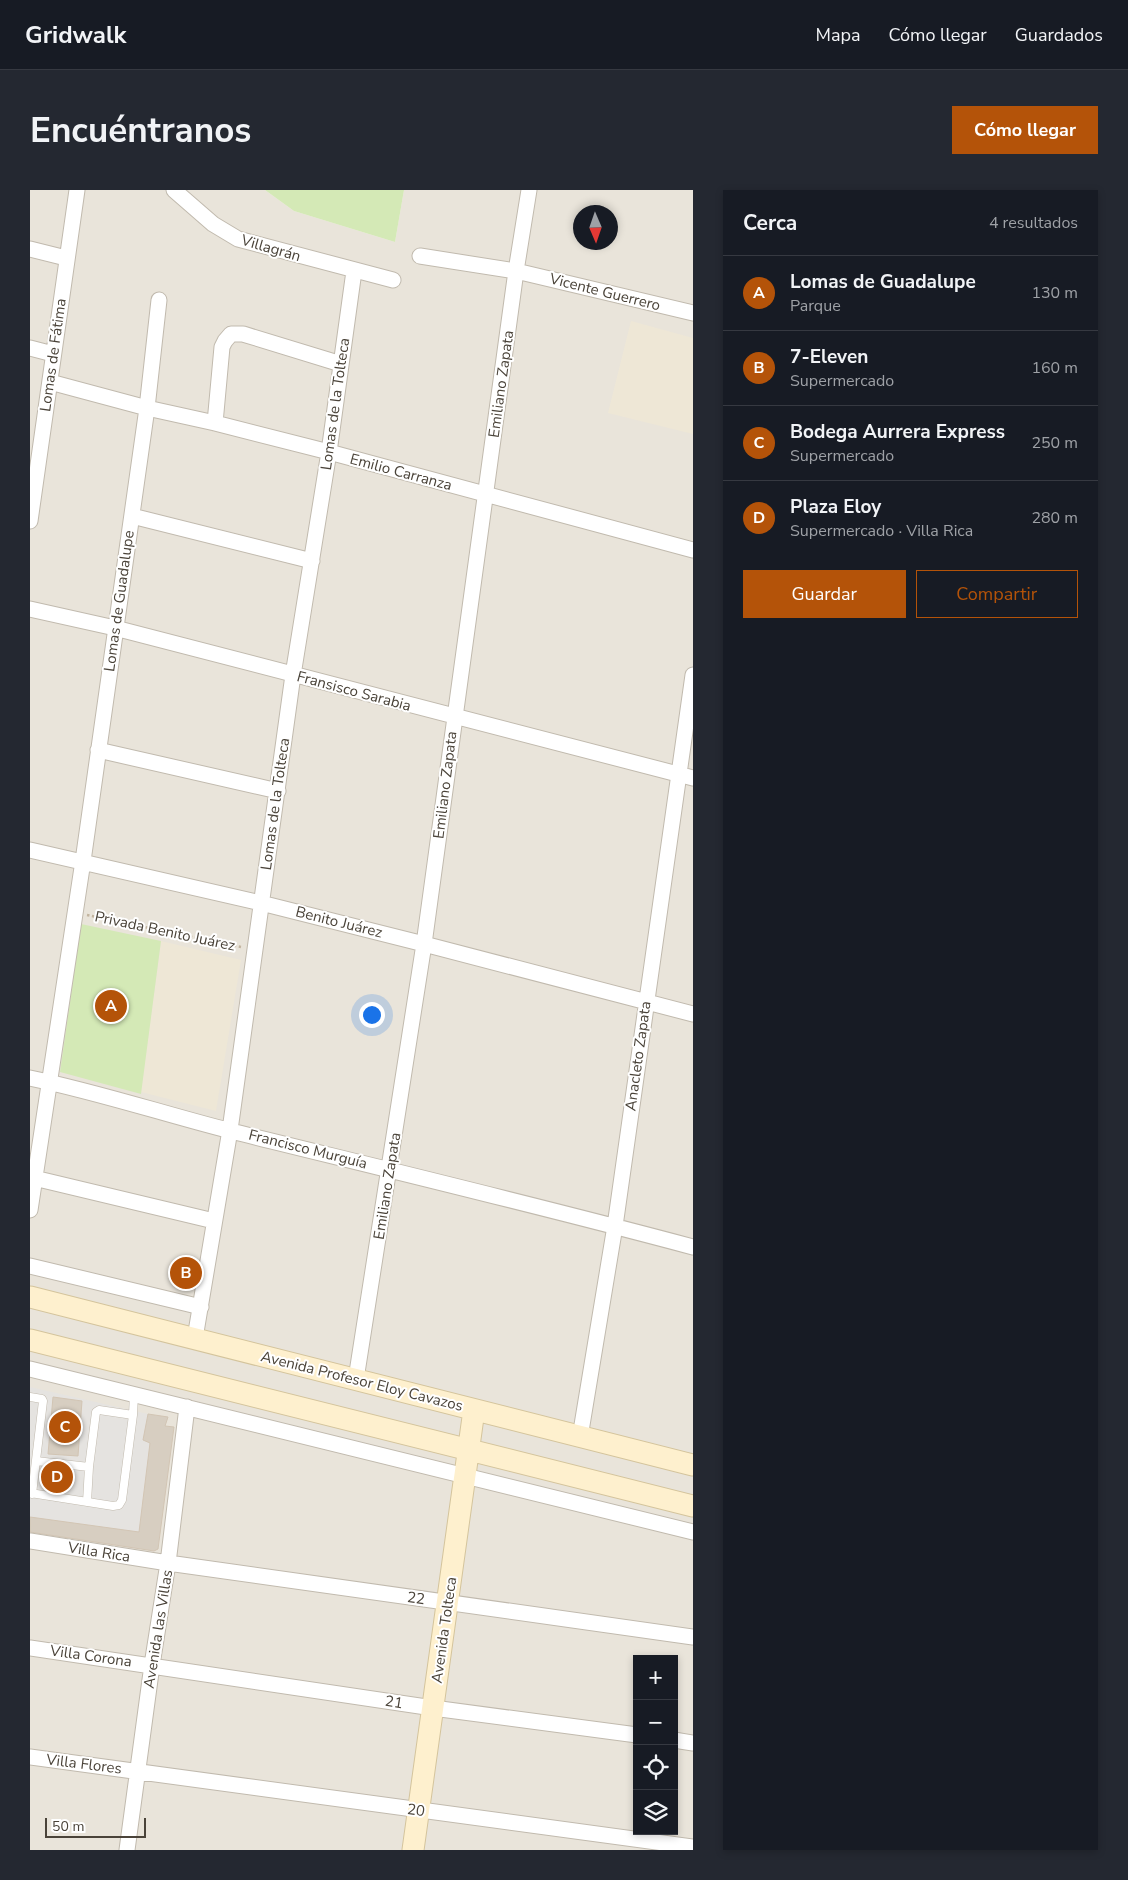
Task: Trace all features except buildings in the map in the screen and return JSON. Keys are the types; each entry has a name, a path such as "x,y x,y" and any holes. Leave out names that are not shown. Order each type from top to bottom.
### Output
{"main road":[{"name":"Avenida Profesor Eloy Cavazos","path":"30,1297 693,1465"},
{"path":"30,1340 693,1506"},
{"name":"Avenida Tolteca","path":"412,1850 474,1410"}],"street":[{"name":"Lomas de Fátima","path":"30,521 35,449 50,382 77,190"},
{"name":"Villagrán","path":"174,190 213,224 238,240 393,280"},
{"name":"Emiliano Zapata","path":"356,1380 424,944 516,271 529,190"},
{"path":"30,249 66,258"},
{"name":"Vicente Guerrero","path":"420,256 516,271 693,314"},
{"name":"Lomas de la Tolteca","path":"195,1338 230,1130 261,903 329,452 354,271"},
{"name":"Lomas de Guadalupe","path":"30,1210 83,861 132,516 159,300"},
{"path":"215,422 222,347 224,341 231,334 243,334 341,364"},
{"path":"30,348 53,354"},
{"name":"Emilio Carranza","path":"50,382 147,408 215,422 693,550"},
{"path":"132,516 312,561"},
{"name":"Fransisco Sarabia","path":"30,609 115,628 686,776"},
{"name":"Anacleto Zapata","path":"580,1437 615,1226 646,1003 686,776 693,675"},
{"path":"98,750 278,791"},
{"name":"Benito Juárez","path":"30,850 261,903 646,1003"},
{"path":"646,1003 693,1014"},
{"name":"Francisco Murguía","path":"30,1078 693,1247"},
{"path":"34,1178 214,1221"},
{"path":"30,1266 201,1307"},
{"path":"30,1369 693,1532"},
{"name":"Avenida las Villas","path":"127,1850 188,1407"},
{"name":"Villa Rica","path":"30,1541 168,1563"},
{"name":"22","path":"168,1563 693,1638"},
{"name":"Villa Corona","path":"30,1648 152,1665"},
{"name":"21","path":"152,1665 433,1708 633,1734"},
{"path":"678,1741 693,1743"},
{"name":"Villa Flores","path":"30,1757 138,1770"},
{"name":"20","path":"138,1770 693,1847"}],"lane":[{"path":"30,1397 42,1399 43,1401 31,1494 113,1506 120,1503 133,1415 134,1394"},
{"path":"87,1502 89,1467 97,1411 133,1415"},
{"path":"36,1461 89,1467"}],"path":[{"name":"Privada Benito Juárez","path":"75,912 255,950"}],"shaded area":[{"path":"30,190 265,190 294,211 395,242 404,190 693,190 693,1850 30,1850"},
{"path":"631,321 693,338 693,434 608,413"},
{"path":"161,941 241,960 216,1111 141,1092"},
{"path":"30,1387 148,1414 143,1440 150,1443 139,1532 30,1517"}],"green space":[{"path":"265,190 404,190 395,242 294,211"},
{"path":"81,924 161,941 141,1094 60,1072"}],"place":[{"name":"Lomas de Guadalupe","path":"111,1006"},
{"name":"7-Eleven","path":"186,1273"},
{"name":"Bodega Aurrera Express","path":"65,1427"},
{"name":"Plaza Eloy","path":"57,1477"}]}
